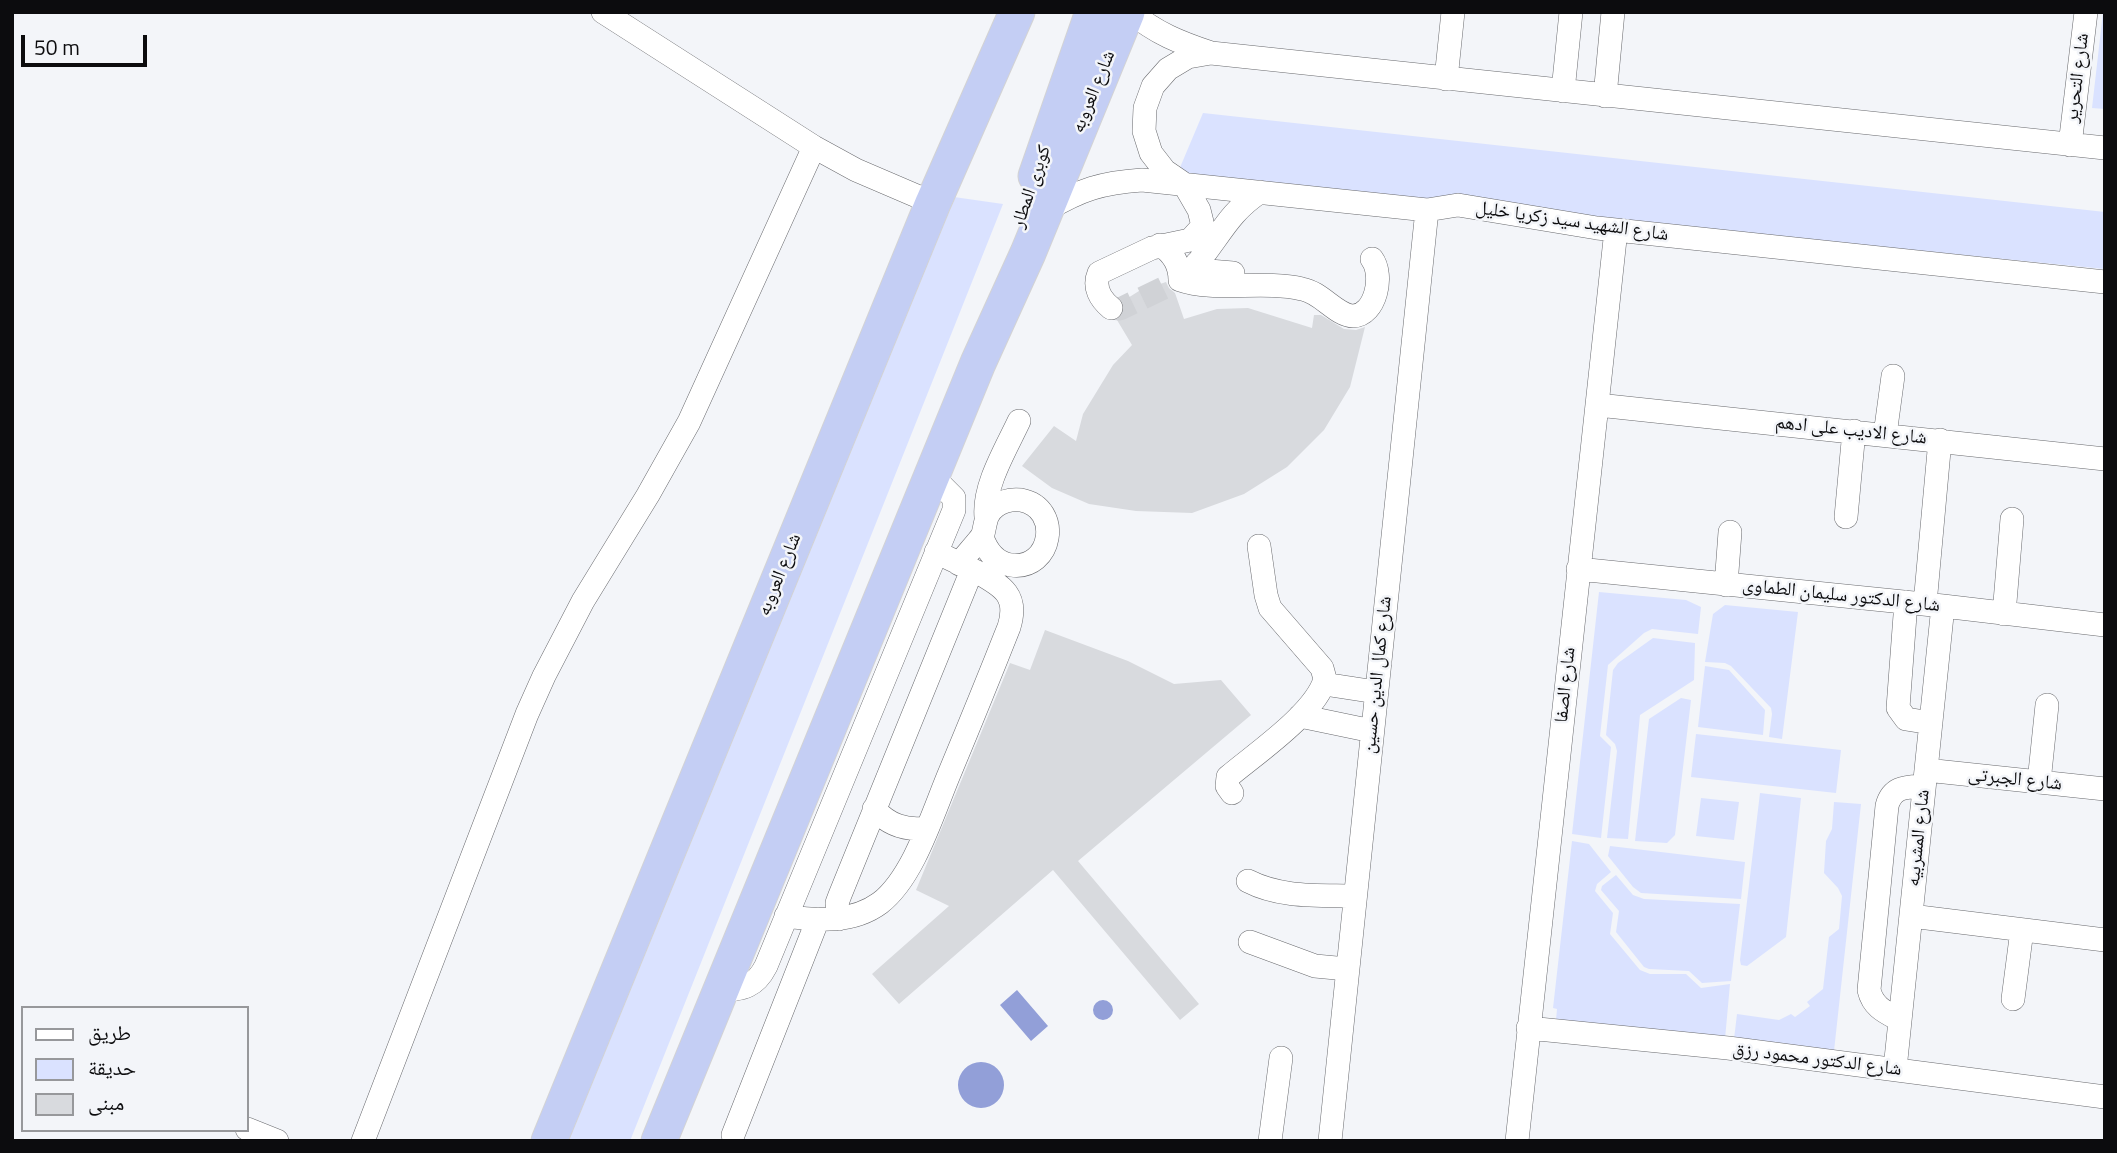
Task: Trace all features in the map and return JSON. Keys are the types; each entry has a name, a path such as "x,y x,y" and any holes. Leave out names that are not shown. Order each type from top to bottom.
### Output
{"highway":[{"name":"شارع العروبه","path":"549,1141 933,203 1017,12"},
{"name":"كوبرى المطار","path":"978,363 1000,276 1093,12"},
{"name":"شارع العروبه","path":"659,1141 978,363 1004,308 1129,12"}],"street":[{"path":"603,12 814,147 902,192 933,203"},
{"path":"1129,12 1168,38 1211,53 2105,148"},
{"path":"1446,79 1453,12"},
{"path":"1563,91 1571,12"},
{"path":"1605,96 1614,12"},
{"name":"شارع التحرير","path":"2070,145 2086,12"},
{"path":"1111,308 1104,302 1096,287 1099,273 1160,245 1190,240 1201,228 1199,211 1184,184 1165,171 1151,153 1144,131 1145,108 1153,86 1168,69 1188,57 1211,53"},
{"path":"363,1141 544,676 583,601 689,422 814,147"},
{"name":"شارع الشهيد سيد زكريا خليل","path":"1046,210 1093,186 1142,180 1427,210 1458,205 1616,230 2105,282"},
{"path":"1176,282 1197,263 1231,216 1260,192"},
{"name":"شارع كمال الدين حسين","path":"1330,1141 1427,210"},
{"name":"شارع الصفا","path":"1517,1141 1616,230"},
{"path":"1160,245 1175,260 1180,272 1176,282"},
{"path":"1176,282 1195,284 1302,274 1313,284 1329,288 1348,305 1358,303 1364,295 1368,260"},
{"path":"1197,263 1202,268 1217,272 1260,279"},
{"path":"1885,435 1893,376"},
{"name":"شارع الاديب على ادهم","path":"1598,405 2105,459"},
{"path":"1019,421 989,489 985,505 986,548 993,558 1004,564 1027,564 1038,558"},
{"path":"1846,517 1854,431"},
{"path":"1931,723 1912,721 1901,714 1898,701 1901,658 1924,604 1940,440"},
{"path":"1005,501 1006,485 1013,467"},
{"path":"721,989 745,988 761,975 954,510 955,502 951,494 932,476"},
{"path":"733,1135 828,919 838,904 965,567 966,554 994,508 1005,501 1016,499 1037,507 1048,526 1049,538 1012,603"},
{"path":"2004,614 2012,519"},
{"path":"1726,585 1730,532"},
{"path":"1232,793 1227,786 1228,777 1300,716 1314,701 1325,679 1322,668 1270,608 1259,546"},
{"path":"786,916 828,919 857,916 878,904 896,888 927,828 1013,615 1007,592 998,583 936,552"},
{"name":"شارع الدكتور سليمان الطماوى","path":"1578,569 2105,625"},
{"name":"شارع المشربيه","path":"1895,1069 1937,661 1924,604"},
{"path":"1901,658 1937,661"},
{"path":"1324,684 1376,692"},
{"path":"2039,782 2047,705"},
{"path":"1300,716 1372,731"},
{"path":"1900,1020 1879,1009 1869,990 1887,806 1889,799 1898,789 1925,778"},
{"name":"شارع الجبرتى","path":"1925,778 2039,782 2105,789"},
{"path":"874,809 881,817 902,828 927,828"},
{"path":"1248,881 1265,890 1283,894 1355,897"},
{"path":"1911,916 2105,940"},
{"path":"2013,999 2022,930"},
{"path":"1250,942 1315,966 1347,969"},
{"name":"شارع الدكتور محمود رزق","path":"1528,1028 1727,1048 2105,1097"},
{"path":"1270,1141 1281,1058"},
{"path":"248,1129 276,1141"}],"green space":[{"path":"2105,12 2105,109 2092,108"},
{"path":"1203,113 2105,212 2105,269 1176,177"},
{"path":"954,197 1003,204 630,1141 560,1141"},
{"path":"1599,592 1686,600 1701,607 1698,634 1652,629 1608,665 1600,736 1611,747 1601,838 1572,834"},
{"path":"1725,605 1798,612 1782,739 1769,737 1771,708 1731,666 1705,662 1713,614"},
{"path":"1653,638 1695,643 1694,680 1640,715 1628,839 1607,838 1617,751 1615,744 1606,735 1613,670 1618,663"},
{"path":"1705,666 1729,670 1765,710 1763,735 1698,727"},
{"path":"1681,698 1691,700 1675,835 1667,843 1635,841 1649,719"},
{"path":"1696,734 1841,750 1836,793 1691,777"},
{"path":"1760,793 1801,798 1786,937 1747,966 1741,965 1740,960"},
{"path":"1701,798 1739,802 1734,840 1696,836"},
{"path":"1834,802 1861,804 1834,1051 1734,1039 1737,1014 1779,1020 1791,1014 1795,1017 1810,1006 1807,1002 1823,989 1829,937 1839,929 1842,896 1824,873 1826,841 1832,829"},
{"path":"1572,841 1589,844 1611,872 1597,884 1595,891 1613,913 1610,934 1640,970 1650,974 1686,974 1701,988 1730,984 1725,1039 1556,1020 1557,1009 1553,1008"},
{"path":"1610,846 1745,862 1741,899 1641,893 1608,856"},
{"path":"1616,875 1633,895 1644,899 1740,904 1731,981 1702,983 1689,971 1644,967 1616,932 1619,911 1601,890 1602,886"}],"water":[{"path":"1017,990 1048,1026 1031,1041 1000,1005"},
{"path":"1103,1000 1110,1003 1113,1010 1110,1017 1103,1020 1096,1017 1093,1010 1096,1003"},
{"path":"981,1062 997,1069 1004,1085 997,1101 981,1108 965,1101 958,1085 965,1069"}],"building":[{"path":"1166,282 1175,293 1184,319 1217,309 1248,308 1312,328 1314,315 1321,315 1344,329 1356,330 1365,327 1350,387 1324,430 1287,467 1244,494 1192,513 1136,511 1089,504 1052,488 1022,466 1054,426 1076,441 1083,414 1113,365 1132,345 1117,320 1124,312 1123,301 1139,291"},
{"path":"1045,630 1128,661 1174,684 1221,680 1251,715 1078,861 1199,1004 1180,1020 1053,870 899,1004 872,974 949,906 916,890 1010,663 1030,670"}],"tunnel":[{"path":"1111,308 1120,309 1172,284"}]}
